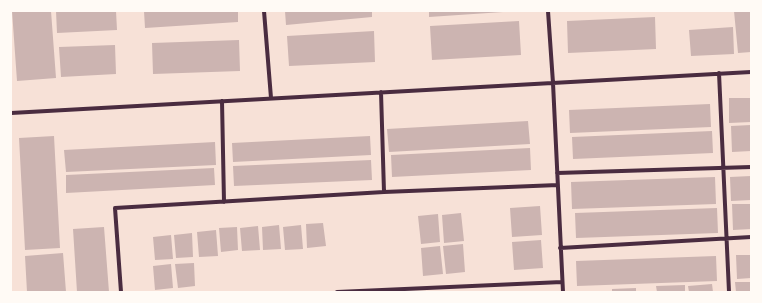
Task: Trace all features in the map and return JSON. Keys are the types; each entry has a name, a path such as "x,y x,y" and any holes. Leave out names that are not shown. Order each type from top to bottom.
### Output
{"street":[{"path":"264,11 271,98"},
{"path":"548,11 563,292"},
{"path":"11,113 751,72"},
{"path":"719,73 728,292"},
{"path":"381,92 384,192"},
{"path":"222,101 224,202"},
{"path":"557,173 751,166"},
{"path":"121,292 115,208 384,192 558,185"},
{"path":"560,248 751,237"},
{"path":"336,292 562,282"}],"building":[{"path":"12,11 51,11 56,78 17,81"},
{"path":"56,11 116,11 117,30 57,33"},
{"path":"144,11 238,11 238,22 145,28"},
{"path":"285,11 372,11 372,17 286,25"},
{"path":"429,11 503,11 503,12 429,17"},
{"path":"734,11 751,11 751,52 738,53"},
{"path":"655,17 656,49 568,53 567,21"},
{"path":"519,21 521,55 432,60 430,26"},
{"path":"733,27 734,54 691,56 689,30"},
{"path":"374,31 375,62 289,66 287,36"},
{"path":"239,40 240,71 153,74 152,43"},
{"path":"115,45 116,74 61,77 59,47"},
{"path":"729,98 751,98 751,122 729,123"},
{"path":"710,104 711,127 570,133 569,110"},
{"path":"528,121 530,144 389,152 387,129"},
{"path":"751,125 751,151 732,152 731,126"},
{"path":"712,131 713,153 573,159 572,137"},
{"path":"54,136 60,248 25,250 19,138"},
{"path":"370,136 371,155 233,162 232,143"},
{"path":"215,142 216,165 66,172 64,150"},
{"path":"530,148 531,170 392,177 391,155"},
{"path":"371,160 372,180 234,186 233,166"},
{"path":"214,168 215,185 66,193 66,175"},
{"path":"751,176 751,200 731,201 730,177"},
{"path":"715,177 716,204 572,209 571,182"},
{"path":"732,204 751,204 751,229 733,230"},
{"path":"540,206 542,235 512,237 510,208"},
{"path":"717,208 718,233 576,238 575,213"},
{"path":"461,213 464,241 444,243 442,215"},
{"path":"438,214 440,242 421,244 418,216"},
{"path":"323,223 326,246 307,248 306,224"},
{"path":"279,225 281,249 263,250 262,227"},
{"path":"301,225 303,249 285,250 283,227"},
{"path":"258,226 260,250 242,251 240,228"},
{"path":"104,227 109,292 77,292 73,229"},
{"path":"237,227 238,250 221,252 219,228"},
{"path":"216,230 218,256 199,257 197,232"},
{"path":"192,233 193,257 176,258 174,235"},
{"path":"171,235 173,259 155,260 153,237"},
{"path":"541,240 543,268 514,270 512,242"},
{"path":"463,244 465,272 446,274 443,246"},
{"path":"440,246 443,274 423,276 421,248"},
{"path":"63,253 66,292 27,292 25,256"},
{"path":"736,255 751,255 751,278 737,279"},
{"path":"716,256 717,281 577,286 576,261"},
{"path":"194,263 195,286 178,288 175,264"},
{"path":"171,264 173,288 155,290 153,266"},
{"path":"735,282 751,282 751,292 736,292"},
{"path":"712,284 713,292 689,292 688,286"},
{"path":"685,285 685,292 657,292 656,286"},
{"path":"636,288 636,292 612,292 612,289"}]}
